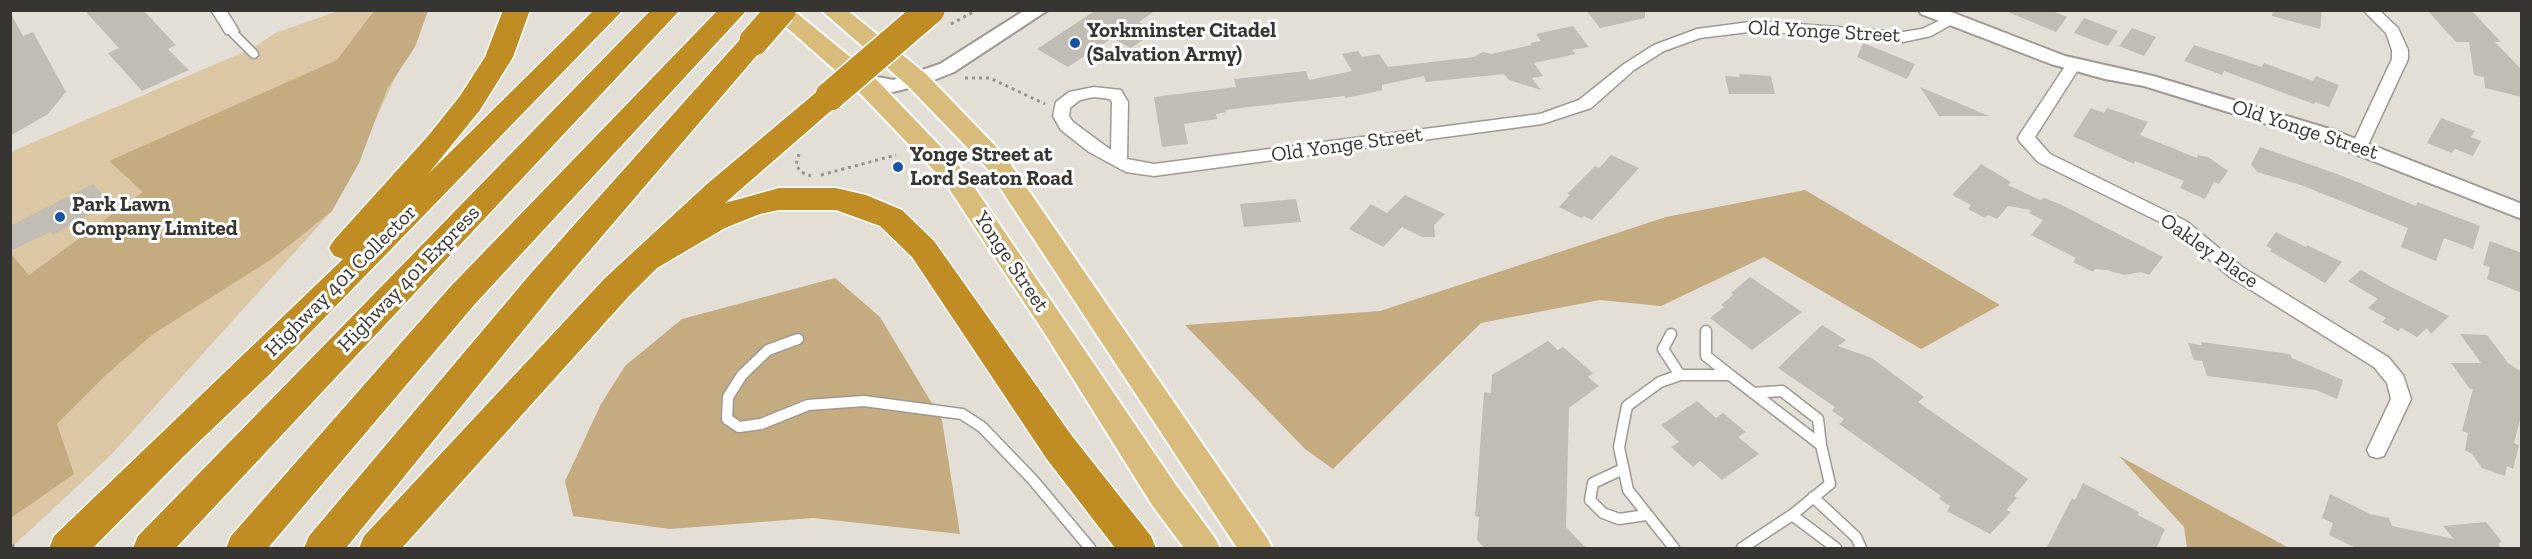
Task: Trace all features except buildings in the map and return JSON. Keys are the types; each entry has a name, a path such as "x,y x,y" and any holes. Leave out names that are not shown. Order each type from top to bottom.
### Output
{"highway":[{"path":"373,234 470,103 499,57 517,10"},
{"name":"Highway 401 Collector","path":"68,549 171,445 256,365 373,234 610,10"},
{"name":"Highway 401 Express","path":"152,549 667,10"},
{"path":"245,549 463,295 734,10"},
{"path":"323,549 544,281 779,10"},
{"path":"378,549 575,330 644,261 718,192 930,10"},
{"path":"644,261 722,216 779,199 836,199 855,203 891,218 923,249 1059,447 1137,549"}],"main road":[{"name":"Yonge Street","path":"779,10 862,80 952,175 1057,328 1164,495 1203,549"},
{"name":"Yonge Street","path":"832,10 906,72 996,162 1255,549"}],"street":[{"path":"218,10 231,31"},
{"path":"862,80 893,86 906,72 937,58 1011,10"},
{"path":"906,72 947,68 1039,10"},
{"path":"1928,10 1949,20"},
{"path":"2359,147 2400,59 2400,50 2393,31 2370,10"},
{"name":"Old Yonge Street","path":"1062,106 1061,116 1067,126 1095,148 1132,168 1154,170 1542,119 1585,104 1629,67 1659,48 1697,34 1757,26 1904,37 1926,33 1949,20 2073,65 2146,80 2202,96 2359,147 2522,212"},
{"name":"Oakley Place","path":"2073,65 2026,138 2044,158 2180,225 2236,272 2381,362 2396,380 2401,399 2377,450"},
{"path":"1062,106 1074,96 1094,92 1115,94 1120,102 1119,162"}],"lane":[{"path":"231,31 254,54"},
{"path":"1706,331 1706,356 1821,445"},
{"path":"1671,334 1663,349 1680,375"},
{"path":"798,339 768,350 742,375 728,397 726,419 739,427 760,424 808,405 864,401 926,407 962,414 982,427 1011,457 1090,549"},
{"path":"1674,549 1628,490 1618,447 1627,406 1660,382 1680,375 1730,375"},
{"path":"1742,549 1792,515 1830,484 1818,419 1782,391 1753,393"},
{"path":"1623,469 1593,483 1590,500 1603,513 1619,519 1646,515"},
{"path":"1813,497 1856,537 1861,549"},
{"path":"1792,515 1836,549"}],"path":[{"path":"956,79 990,78 1047,104 1062,106"},
{"path":"805,147 798,156 796,165 801,172 811,176 824,175 896,155"},
{"path":"10,537 13,549"}],"shaded area":[{"path":"338,11 427,11 332,211 111,455 11,548 11,152 253,48 275,33"},
{"path":"374,11 428,11 415,47 387,89 359,163 332,211 272,259 153,334 107,374 57,424 74,474 11,518 11,254 29,275 143,192 109,161 337,60"},
{"path":"1805,190 2000,305 1921,349 1764,257 1661,306 1600,300 1481,323 1333,469 1305,449 1185,325 1380,311 1666,217"},
{"path":"835,278 880,317 942,420 960,534 813,518 670,529 573,516 565,481 601,404 625,366 682,319"},
{"path":"2119,456 2289,548 2187,548 2184,527"}],"place":[{"name":"Yorkminster Citadel (Salvation Army)","path":"1075,43"},
{"name":"Yonge Street at Lord Seaton Road","path":"898,167"},
{"name":"Park Lawn Company Limited","path":"60,217"}]}
